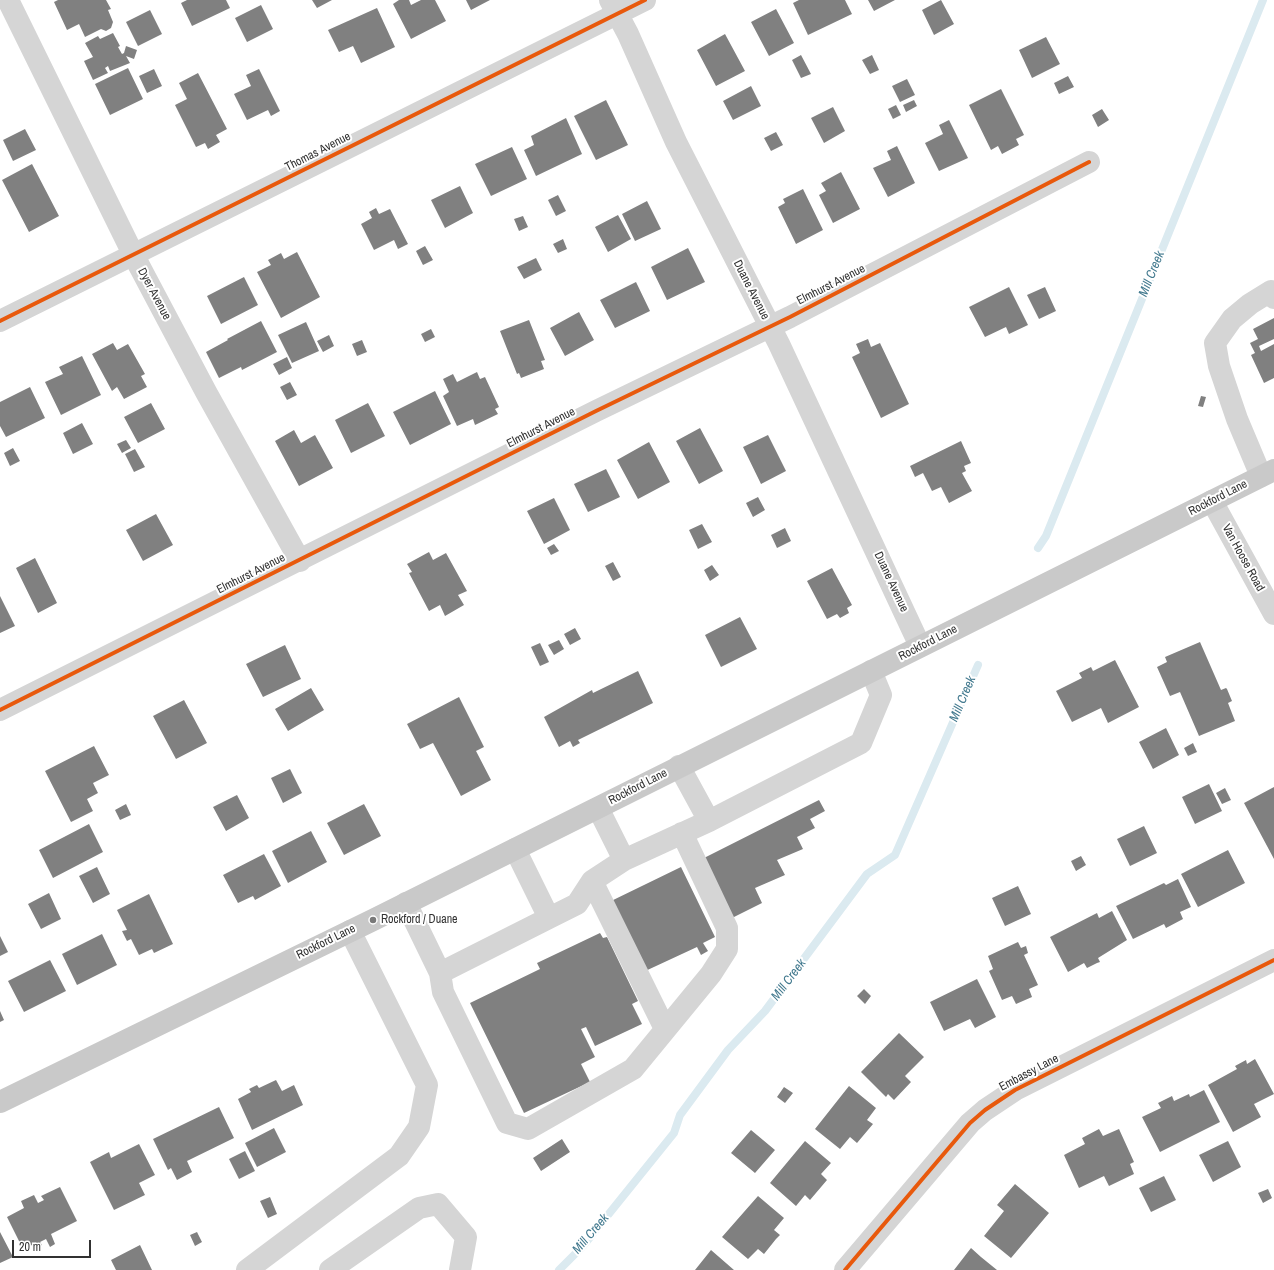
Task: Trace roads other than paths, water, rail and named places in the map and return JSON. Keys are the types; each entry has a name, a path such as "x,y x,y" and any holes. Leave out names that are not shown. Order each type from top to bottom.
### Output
{"main road":[{"name":"Rockford Lane","path":"0,1102 598,808 679,766 1268,473"}],"street":[{"name":"Dyer Avenue","path":"8,0 134,256 206,392 300,561"},
{"name":"Thomas Avenue","path":"0,322 134,256 613,7 645,0"},
{"name":"Duane Avenue","path":"613,7 628,34 676,142 779,344 920,646"},
{"name":"Elmhurst Avenue","path":"0,710 300,561 596,411 770,327 1089,162"},
{"path":"1268,473 1237,420 1221,373 1215,342 1232,319 1250,304 1271,291 1274,298"},
{"name":"Van Hoose Road","path":"1212,501 1274,614"},
{"path":"440,973 577,904 592,881 624,860 709,821 861,743 881,695 871,671"},
{"path":"679,766 709,821"},
{"path":"598,808 624,860"},
{"path":"406,903 440,973 443,992 507,1123 528,1129 633,1069 711,974 727,949 727,928 682,833"},
{"path":"515,849 549,918"},
{"path":"592,881 665,1029"},
{"path":"247,1270 399,1156 419,1127 427,1085 350,931"},
{"name":"Embassy Lane","path":"845,1270 970,1123 985,1110 1015,1090 1274,960"},
{"path":"330,1270 419,1208 438,1204 466,1237 460,1270"}],"waterway":[{"name":"Mill Creek","path":"1038,548 1046,536 1263,0"},
{"name":"Mill Creek","path":"559,1270 583,1246 674,1133 680,1115 728,1050 765,1011 867,874 895,855 978,665"}],"place":[{"name":"Rockford / Duane","path":"373,920"}]}
